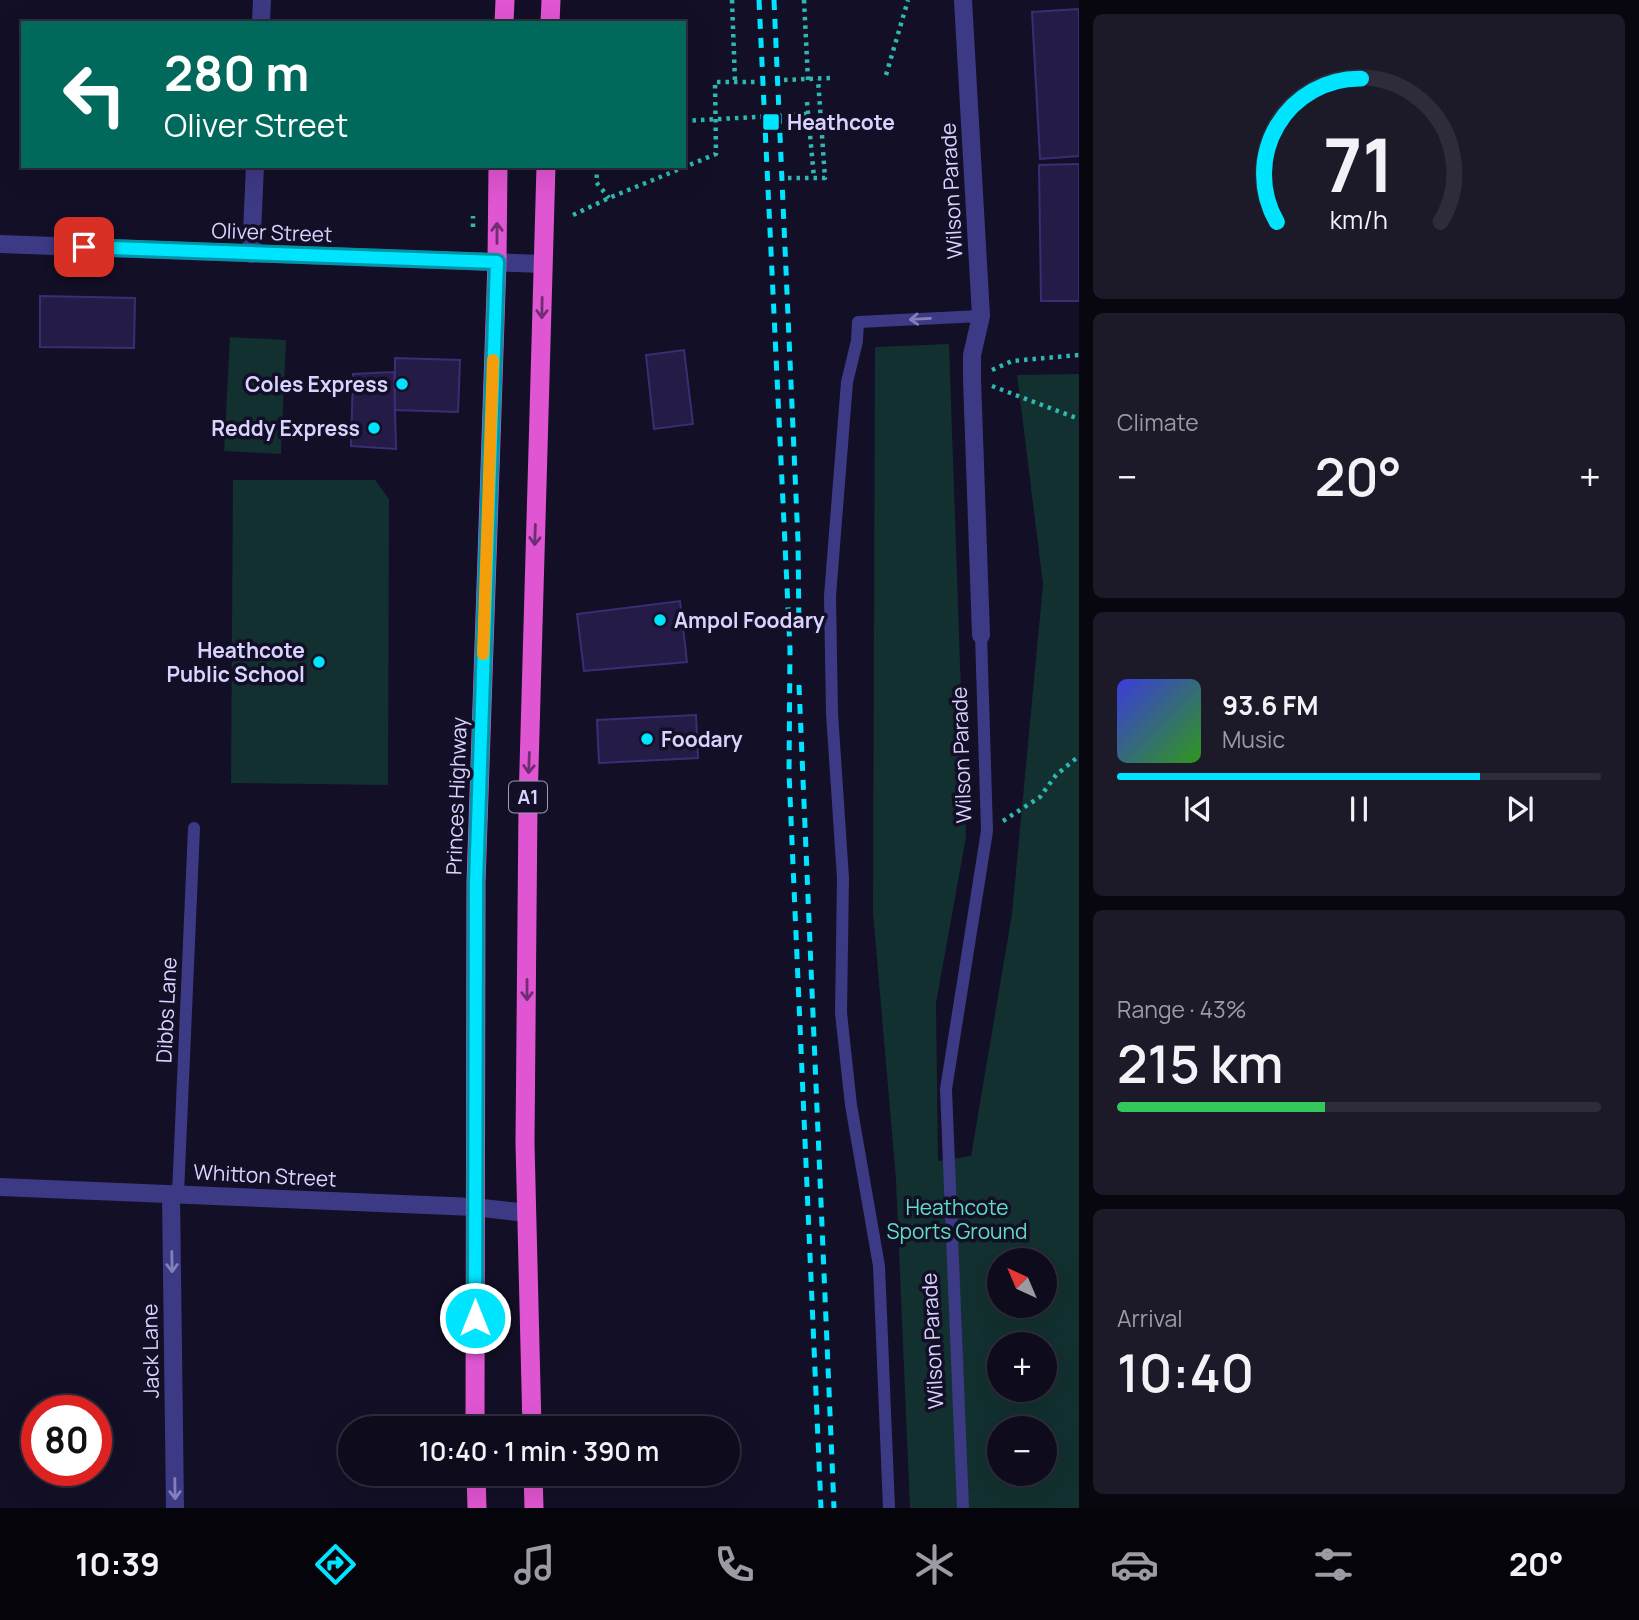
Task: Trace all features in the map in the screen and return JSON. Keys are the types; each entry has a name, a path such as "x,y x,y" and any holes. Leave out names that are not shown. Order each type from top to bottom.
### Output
{"highway":[{"path":"504,21 505,0"},
{"path":"550,21 551,0"},
{"name":"Princes Highway","path":"475,1416 476,883 498,168"},
{"name":"A1","path":"532,1416 527,1213 528,803 545,168"},
{"path":"476,1486 477,1508"},
{"path":"533,1486 534,1508"}],"street":[{"path":"261,21 262,0"},
{"name":"Wilson Parade","path":"963,0 981,316 972,355 981,635"},
{"path":"251,254 255,168"},
{"name":"Oliver Street","path":"0,244 543,264"},
{"name":"Whitton Street","path":"0,1187 474,1207 527,1213"},
{"name":"Jack Lane","path":"174,1194 175,1508"}],"lane":[{"path":"889,1508 879,1266 851,1105 841,1013 843,878 832,713 830,596 847,382 857,341 858,322 981,316"},
{"name":"Wilson Parade","path":"963,1508 946,1088 987,831 981,635"},
{"name":"Dibbs Lane","path":"174,1194 194,828"}],"path":[{"path":"732,0 735,82"},
{"path":"804,0 808,80"},
{"path":"886,75 908,0"},
{"path":"784,80 830,78"},
{"path":"788,178 825,178 818,79"},
{"path":"686,166 716,154 715,82 757,82"},
{"path":"814,178 807,102 811,124 822,135"},
{"path":"686,121 808,114"},
{"path":"598,168 596,182 609,198"},
{"path":"573,215 682,168"},
{"path":"972,379 1012,361 1079,355"},
{"path":"972,379 1079,419"},
{"path":"987,831 1040,797 1056,775 1079,756"}],"green space":[{"path":"230,337 286,340 281,454 224,451"},
{"name":"Heathcote Sports Ground","path":"949,344 966,837 936,1003 938,1161 971,1156 1012,914 1043,584 1017,375 1079,374 1079,1508 910,1508 896,1180 873,912 875,347"},
{"path":"233,480 375,480 389,499 388,785 231,783"}],"building":[{"path":"1079,9 1079,156 1040,159 1032,12"},
{"path":"1079,164 1079,301 1041,301 1039,165"},
{"path":"40,296 135,298 134,348 40,347"},
{"path":"684,350 693,424 654,429 646,355"},
{"path":"395,358 460,360 458,412 395,410"},
{"name":"Reddy Express","path":"394,372 396,449 351,446 353,374"},
{"path":"680,601 687,662 584,671 577,614"},
{"name":"Foodary","path":"696,715 698,758 599,763 597,720"}],"railway":[{"path":"759,0 790,649 789,773 821,1508"},
{"path":"774,0 798,541 799,629"},
{"path":"799,685 834,1508"}],"slow traffic":[{"path":"483,654 493,360"}],"place":[{"name":"Heathcote","path":"771,122"},
{"name":"Coles Express","path":"402,384"},
{"name":"Reddy Express","path":"374,428"},
{"name":"Ampol Foodary","path":"660,620"},
{"name":"Heathcote Public School","path":"319,662"},
{"name":"Foodary","path":"647,739"}],"route":[{"path":"84,247 497,262 476,883 475,1318"}]}
